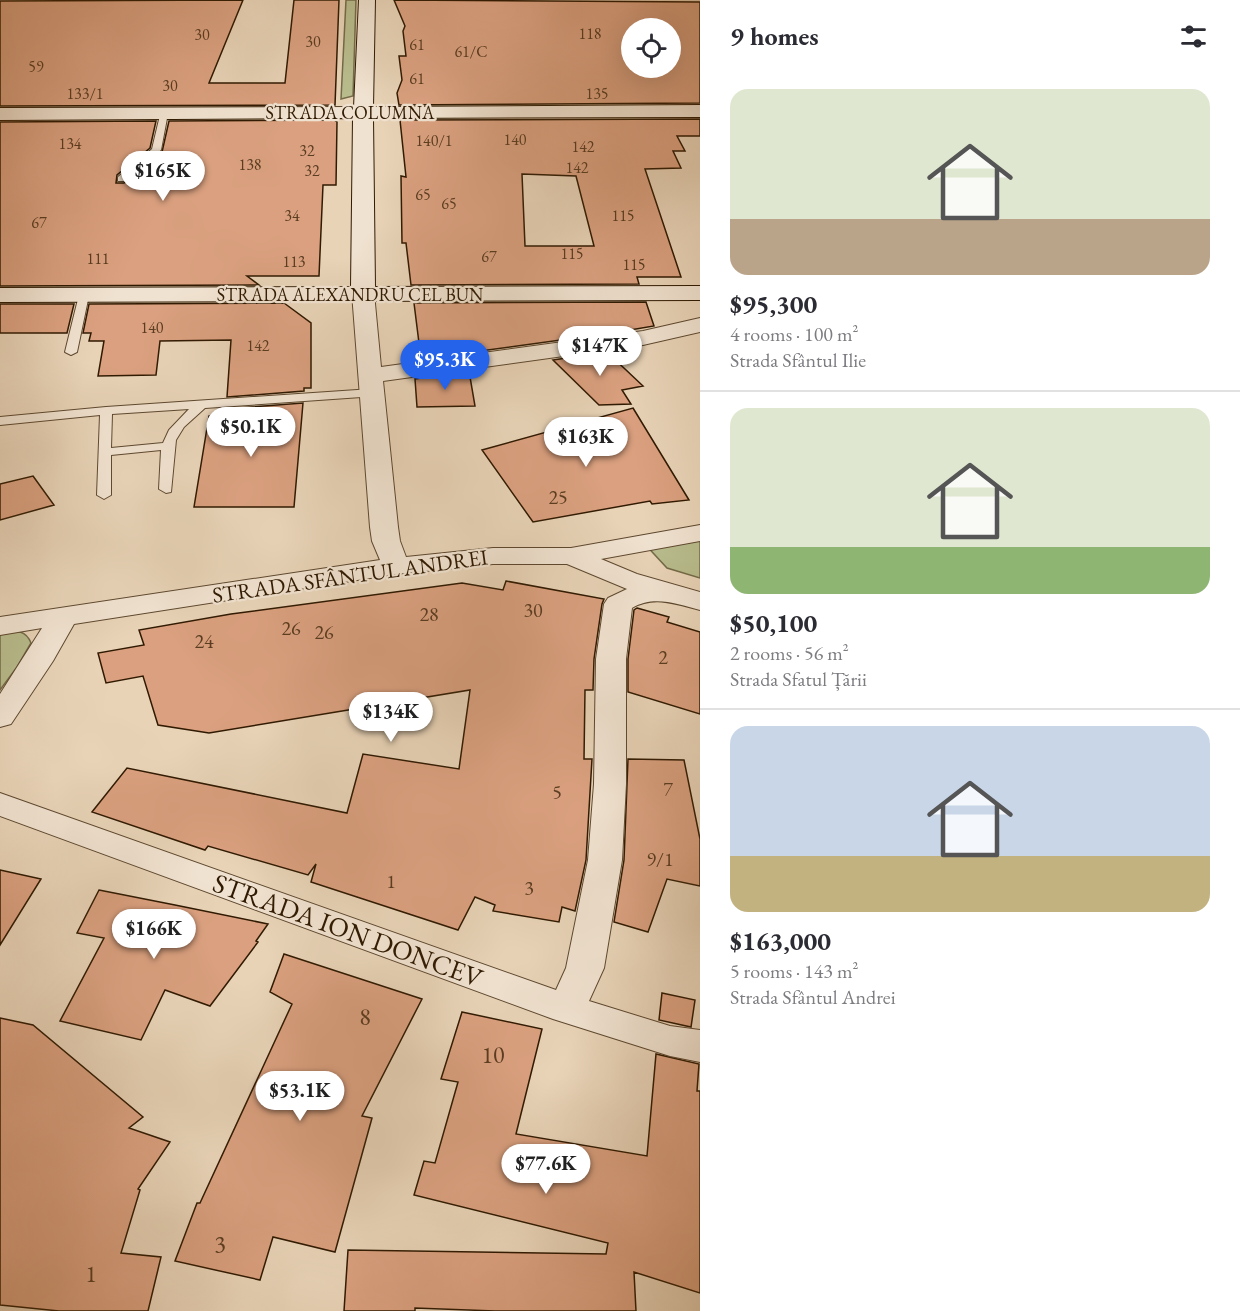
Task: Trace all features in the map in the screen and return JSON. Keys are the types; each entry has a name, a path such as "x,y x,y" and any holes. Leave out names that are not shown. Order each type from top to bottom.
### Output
{"main road":[{"path":"363,293 363,112 367,0"},
{"name":"STRADA COLUMNA","path":"0,114 700,111"},
{"name":"STRADA ALEXANDRU CEL BUN","path":"0,295 700,293"}],"street":[{"path":"363,293 386,540 396,566"},
{"path":"371,384 400,373 620,341 700,325"},
{"name":"STRADA SFÂNTUL ANDREI","path":"0,626 396,566 493,556 571,556 700,533"},
{"path":"571,556 627,580 700,601"},
{"path":"567,1009 585,968 605,860 610,784 611,658 618,604 632,596 667,592"},
{"path":"0,717 38,661 63,617"},
{"name":"STRADA ION DONCEV","path":"0,804 567,1009 670,1041 700,1046"}],"lane":[{"path":"121,179 156,150 164,113"},
{"path":"70,352 84,295"},
{"path":"0,421 202,405 371,384"},
{"path":"166,489 167,446 177,425 202,405"},
{"path":"105,495 106,411"},
{"path":"106,452 167,446"}],"green space":[{"path":"346,0 356,0 353,96 341,99"},
{"path":"700,532 700,578 667,568 642,541"},
{"path":"0,631 22,633 31,643 0,690"}],"building":[{"path":"243,0 209,83 285,83 294,0 339,0 335,105 0,106 0,1"},
{"path":"394,0 700,2 700,103 399,105 397,93 402,80 399,56 406,56 403,31 405,26"},
{"path":"700,119 700,136 677,136 685,151 673,151 681,168 645,169 681,277 637,277 639,284 411,285 406,243 402,243 401,176 406,177 400,120","holes":["522,174 576,176 594,246 525,246"]},
{"path":"334,120 337,122 336,185 323,185 319,276 247,276 259,285 0,286 0,122 156,121 150,148 117,175 116,183 124,183 162,152 169,121"},
{"path":"646,302 654,326 612,333 587,333 590,336 421,359 414,303"},
{"path":"284,303 311,323 311,388 304,388 304,391 227,397 231,340 160,341 156,375 98,376 104,341 89,341 91,333 83,333 89,304"},
{"path":"0,304 74,304 67,333 0,333"},
{"path":"607,352 643,386 622,390 631,404 599,405 553,360"},
{"path":"469,371 475,406 417,407 415,379"},
{"path":"303,403 294,507 194,507 209,416 225,417 226,409"},
{"path":"633,408 689,500 652,504 650,501 533,522 482,450"},
{"path":"33,476 54,505 0,520 0,484"},
{"path":"506,581 604,599 594,659 593,690 585,690 584,759 592,759 586,860 575,911 562,907 559,922 493,911 495,905 475,897 458,930 311,882 316,864 308,875 208,846 205,850 92,812 127,768 347,813 363,754 459,769 470,690 209,733 158,725 143,676 106,683 98,653 144,645 139,630 231,614 462,583 503,590"},
{"path":"637,608 669,617 667,622 700,632 700,714 628,692 628,659 634,610"},
{"path":"628,759 684,760 700,839 700,886 667,879 648,932 614,922 624,860"},
{"path":"0,870 41,879 0,945"},
{"path":"99,890 268,924 256,941 258,942 210,1006 165,990 141,1040 60,1021 104,938 77,933"},
{"path":"284,954 422,999 362,1116 372,1118 335,1252 273,1237 260,1280 175,1261 197,1203 200,1203 292,1004 270,992"},
{"path":"662,993 695,1000 691,1027 659,1020"},
{"path":"462,1012 542,1029 516,1134 647,1156 656,1054 699,1064 697,1091 700,1091 700,1293 634,1272 636,1311 495,1311 415,1308 415,1311 344,1311 348,1250 606,1254 608,1243 414,1195 424,1161 435,1163 458,1082 441,1079"},
{"path":"0,1018 33,1025 143,1117 129,1128 170,1142 138,1189 140,1190 121,1253 161,1257 148,1311 59,1311 0,1305"}]}
